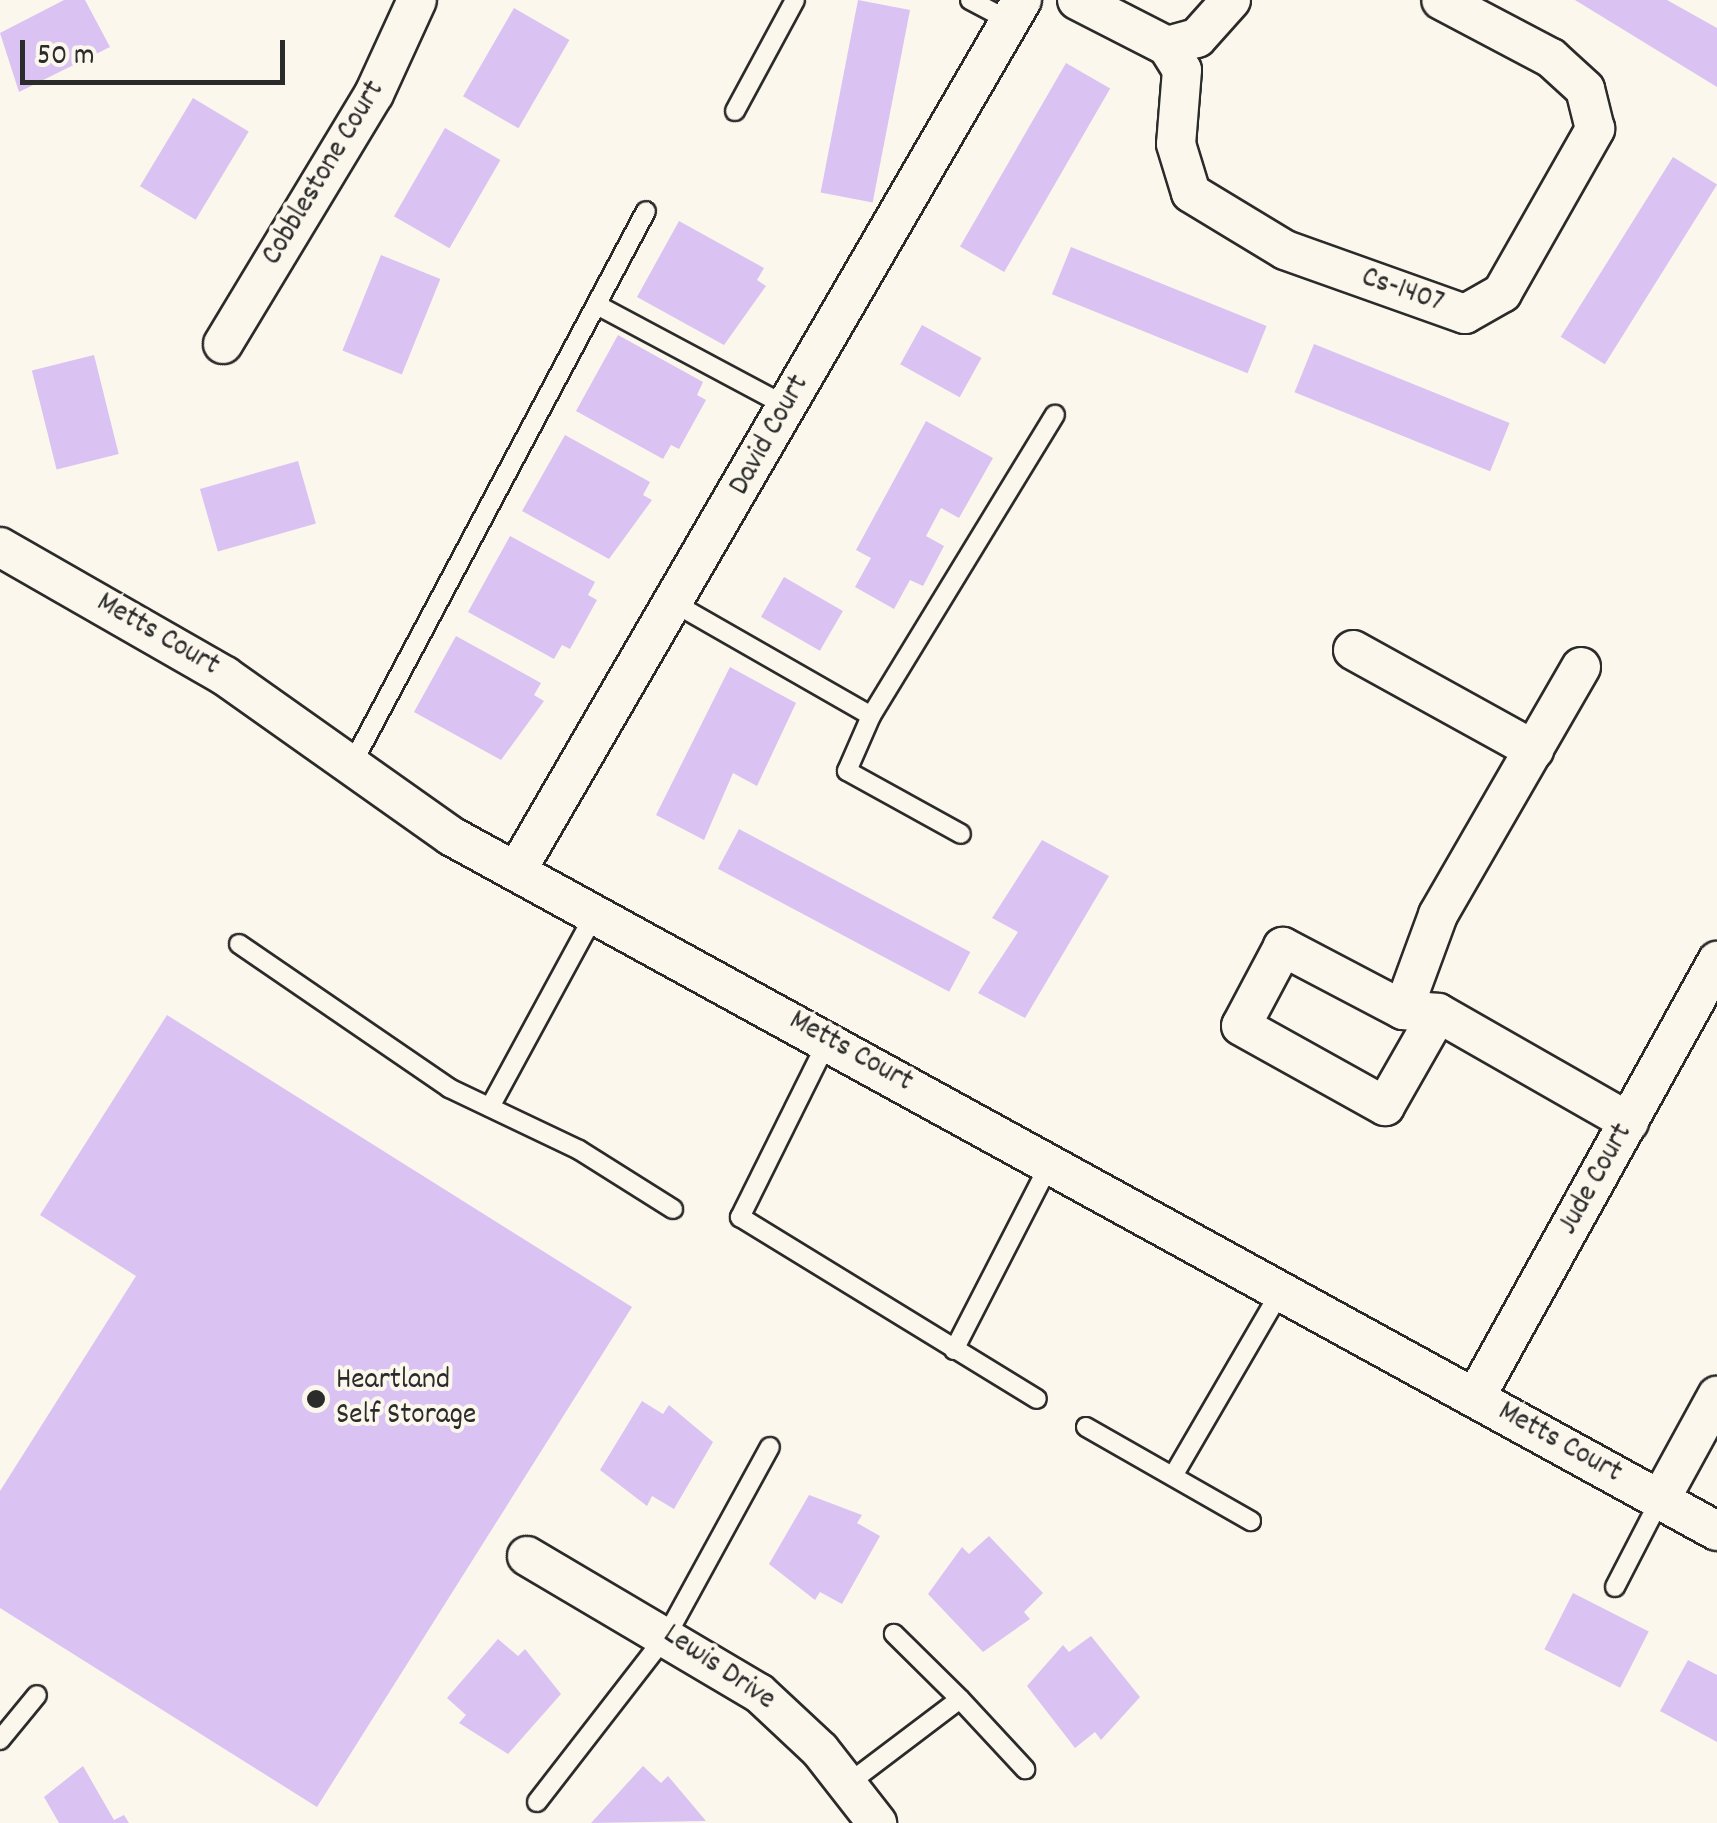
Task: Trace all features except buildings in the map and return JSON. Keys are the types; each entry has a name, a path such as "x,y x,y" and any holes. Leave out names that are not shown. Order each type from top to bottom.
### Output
{"street":[{"name":"Cobblestone Court","path":"223,344 374,94 416,0"},
{"path":"1077,0 1167,46 1197,38 1231,0"},
{"name":"Cs-1407","path":"1167,46 1182,70 1176,144 1190,193 1286,250 1465,314 1502,293 1595,129 1586,90 1551,58 1440,0"},
{"name":"David Court","path":"517,870 1016,11"},
{"name":"Metts Court","path":"0,547 225,676 352,764 517,870 1717,1531"},
{"path":"1353,650 1534,750"},
{"path":"1582,667 1438,915 1420,1011 1385,1106 1242,1026 1283,947 1420,1011 1629,1122"},
{"name":"Jude Court","path":"1475,1398 1717,961"},
{"path":"1660,1500 1717,1396"},
{"name":"Lewis Drive","path":"527,1556 668,1633 758,1693 849,1783 870,1821"}],"lane":[{"path":"735,112 795,0"},
{"path":"970,0 1016,11"},
{"path":"352,764 646,210"},
{"path":"597,305 786,406"},
{"path":"961,834 847,771 871,716 1055,416"},
{"path":"674,603 871,716"},
{"path":"490,1107 595,914"},
{"path":"239,944 406,1062 673,1209"},
{"path":"828,1040 740,1217 1038,1399"},
{"path":"954,1350 1050,1164"},
{"path":"1172,1476 1280,1292"},
{"path":"1086,1428 1252,1521"},
{"path":"537,1802 668,1633 770,1447"},
{"path":"1615,1587 1660,1500"},
{"path":"894,1634 1024,1769"},
{"path":"0,1740 37,1695"},
{"path":"849,1783 960,1699"}],"place":[{"name":"Heartland Self Storage","path":"316,1399"}]}
